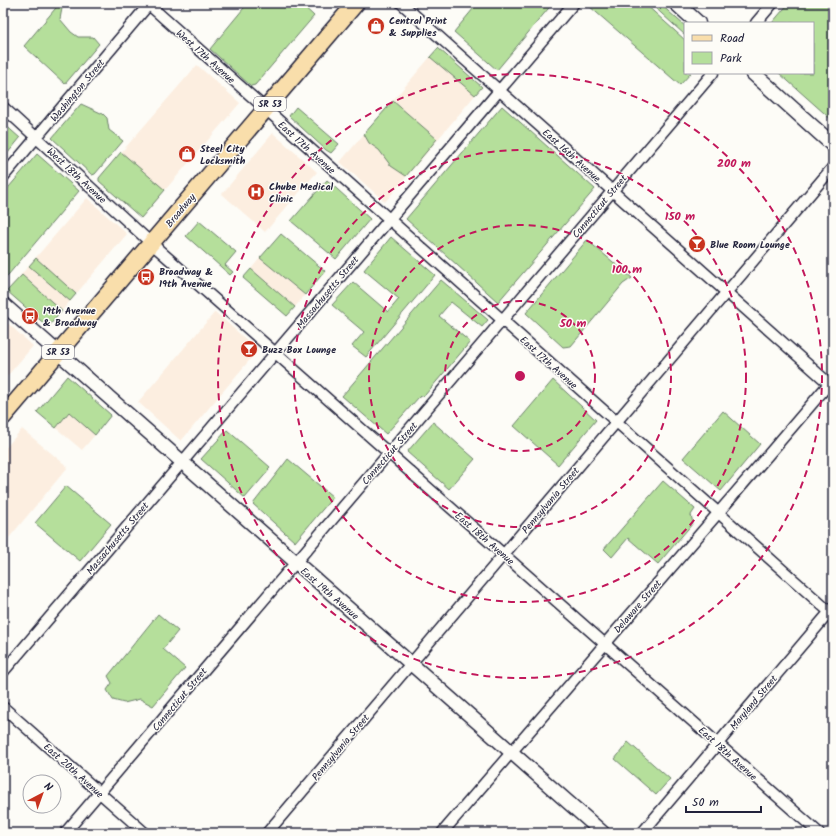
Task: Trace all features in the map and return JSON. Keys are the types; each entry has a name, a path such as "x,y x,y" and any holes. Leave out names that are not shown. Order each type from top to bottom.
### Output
{"main road":[{"name":"Broadway","path":"3,417 356,3"},
{"path":"676,3 697,22"},
{"path":"754,74 833,145"}],"street":[{"name":"East 16th Avenue","path":"401,3 612,191 832,383"},
{"name":"Massachusetts Street","path":"3,672 574,3"},
{"path":"757,22 773,3"},
{"name":"West 17th Avenue","path":"149,4 265,110"},
{"name":"Washington Street","path":"3,177 149,4"},
{"name":"Connecticut Street","path":"65,833 712,74"},
{"name":"West 18th Avenue","path":"3,108 37,137 151,243"},
{"name":"East 17th Avenue","path":"265,110 832,612"},
{"name":"Pennsylvania Street","path":"267,833 833,167"},
{"name":"East 18th Avenue","path":"151,243 819,833"},
{"name":"East 19th Avenue","path":"3,304 603,833"},
{"name":"Delaware Street","path":"442,833 604,643 832,383"},
{"name":"Maryland Street","path":"642,833 832,612"},
{"name":"East 20th Avenue","path":"3,707 145,833"}],"shaded area":[{"path":"438,48 482,87 385,202 340,162"},
{"path":"197,65 240,103 141,218 99,181 99,178"},
{"path":"273,133 317,172 265,232 222,194"},
{"path":"87,198 127,234 48,327 7,291"},
{"path":"260,258 305,295 295,307 251,269"},
{"path":"215,312 258,350 181,441 138,402"},
{"path":"3,319 33,346 3,381"},
{"path":"69,412 95,435 82,450 56,428"},
{"path":"22,429 68,467 3,545 3,451"}],"green space":[{"path":"60,3 63,3 60,19 71,32 78,37 93,37 99,44 65,84 24,46"},
{"path":"248,3 300,3 314,16 255,85 251,86 210,49"},
{"path":"478,3 553,3 497,70 454,32"},
{"path":"591,3 644,3 684,39 684,74 690,74 680,85 589,6"},
{"path":"650,3 659,3 684,25 684,34"},
{"path":"789,3 833,3 833,121 780,74 814,74 814,22 773,22"},
{"path":"438,48 482,87 475,95 430,57"},
{"path":"393,101 437,139 406,176 391,166 379,150 369,143 364,134"},
{"path":"81,104 103,114 107,118 109,130 123,141 95,174 92,175 52,138"},
{"path":"502,106 595,189 498,302 406,219"},
{"path":"296,107 339,144 331,153 289,116"},
{"path":"3,123 20,138 3,159"},
{"path":"121,152 165,190 141,218 99,181 99,178"},
{"path":"37,154 79,191 3,281 3,194"},
{"path":"327,180 370,219 336,259 291,221"},
{"path":"199,221 236,252 225,265 233,272 230,275 186,236"},
{"path":"281,234 325,271 305,295 260,258"},
{"path":"391,237 435,275 366,357 352,346 364,332 332,305 353,282 388,312 399,299 364,270"},
{"path":"587,240 632,278 623,284 571,346 563,347 526,313"},
{"path":"36,258 76,294 70,301 29,266"},
{"path":"251,269 295,307 287,316 243,278"},
{"path":"22,275 62,311 48,327 7,291"},
{"path":"441,280 488,320 482,327 451,302 439,316 470,342 425,395 419,397 386,434 342,396"},
{"path":"67,376 111,415 95,435 69,412 56,428 37,412"},
{"path":"553,380 596,420 558,465 514,426"},
{"path":"723,411 760,444 721,491 683,458"},
{"path":"433,422 475,459 449,489 407,452"},
{"path":"227,430 270,467 245,498 201,459"},
{"path":"288,459 333,497 295,542 253,504"},
{"path":"663,481 695,509 691,515 693,523 658,564 628,538 612,557 604,549"},
{"path":"66,486 111,524 80,561 35,523"},
{"path":"158,614 178,631 163,649 185,668 153,706 140,699 124,703 113,700 107,690 112,683 108,676"},
{"path":"628,742 670,779 656,795 615,759"}],"place":[{"name":"Central Print & Supplies","path":"376,26"},
{"name":"Steel City Locksmith","path":"187,154"},
{"name":"Chube Medical Clinic","path":"256,192"},
{"name":"Blue Room Lounge","path":"697,244"},
{"name":"Broadway & 19th Avenue","path":"146,277"},
{"name":"19th Avenue & Broadway","path":"30,316"},
{"name":"Buzz Box Lounge","path":"249,349"}]}
